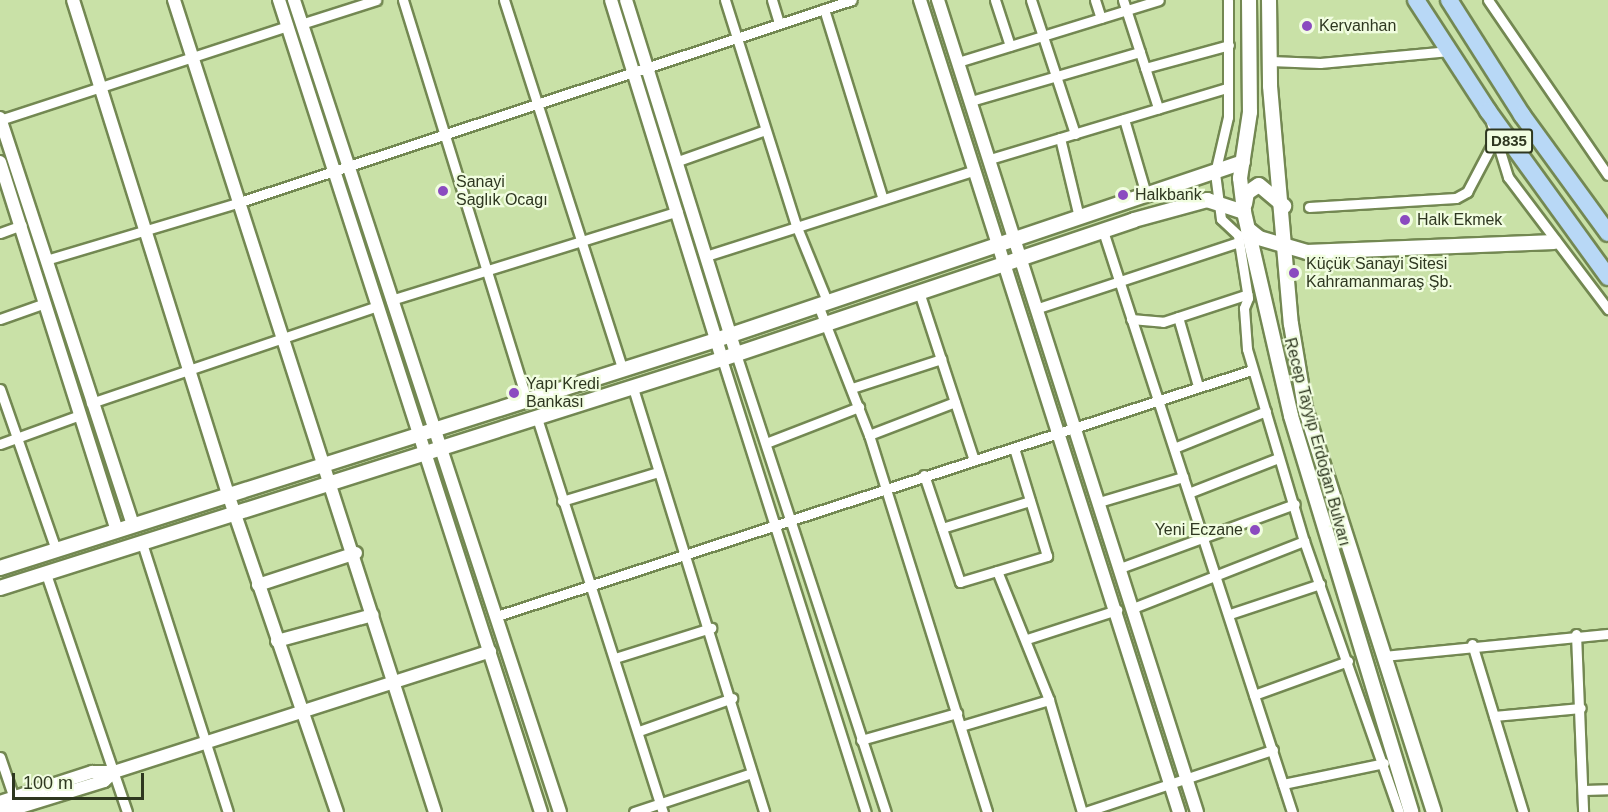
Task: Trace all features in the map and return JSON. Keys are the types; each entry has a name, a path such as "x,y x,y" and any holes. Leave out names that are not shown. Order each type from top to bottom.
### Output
{"highway":[{"name":"D835","path":"1416,0 1488,111 1608,277"},
{"name":"D835","path":"1449,0 1522,115 1608,233"}],"main road":[{"name":"Recep Tayyip Erdoğan Bulvarı","path":"1249,0 1250,112 1243,162 1244,212 1291,416 1411,812"},
{"name":"Recep Tayyip Erdoğan Bulvarı","path":"1269,0 1270,61 1284,206 1284,245 1305,408 1434,812"},
{"path":"0,568 324,462 722,337 1243,162"},
{"path":"0,588 633,388 1103,231 1220,200 1244,212 1253,186 1265,187 1284,206"},
{"path":"1248,229 1284,245 1307,252 1554,242"}],"street":[{"path":"73,0 98,87 148,229 228,494 337,812"},
{"path":"174,0 286,338 324,462 356,553 435,812"},
{"path":"279,0 541,812"},
{"path":"294,0 560,812"},
{"path":"301,24 376,0"},
{"path":"403,0 489,272 526,398"},
{"path":"504,0 622,368"},
{"path":"610,0 678,211 722,337 736,354 794,521 861,740 886,812"},
{"path":"626,0 646,69 678,160 706,256 722,337 722,359 777,526 866,812"},
{"path":"725,0 822,303 826,324 869,435 987,812"},
{"path":"772,0 779,23"},
{"path":"46,260 240,202 852,0"},
{"path":"920,0 1179,812"},
{"path":"938,0 1023,257 1197,812"},
{"path":"995,0 1010,46"},
{"path":"1031,0 1075,134"},
{"path":"1095,0 1101,18"},
{"path":"1123,0 1158,108"},
{"path":"958,62 1159,0"},
{"path":"1228,0 1228,117 1215,173 1221,219 1239,242 1248,294 1244,308 1252,370 1266,411 1278,458 1295,504 1304,541 1384,763 1399,812"},
{"path":"1488,0 1608,175"},
{"path":"824,9 882,196"},
{"path":"133,524 91,404 0,119 288,26"},
{"path":"1145,68 1228,45"},
{"path":"1270,61 1320,63 1449,51"},
{"path":"971,101 1140,52"},
{"path":"990,159 1227,88"},
{"path":"1488,111 1508,177 1554,242 1608,309"},
{"path":"1124,119 1146,194"},
{"path":"678,160 765,130"},
{"path":"1309,207 1456,198 1467,192 1496,137"},
{"path":"1060,138 1079,216"},
{"path":"0,162 22,225 117,530"},
{"path":"706,256 882,196 975,170"},
{"path":"391,300 489,272 678,211"},
{"path":"0,233 22,225"},
{"path":"1103,231 1122,279 1131,319 1183,477 1191,492 1292,812"},
{"path":"1038,308 1239,242"},
{"path":"919,292 974,460"},
{"path":"1131,319 1178,317 1248,294"},
{"path":"0,319 45,303"},
{"path":"91,404 377,306"},
{"path":"1178,317 1198,386"},
{"path":"852,388 941,359"},
{"path":"497,616 794,521 924,475 1014,448 1074,424 1252,370"},
{"path":"633,388 658,472 711,628 764,812"},
{"path":"0,389 56,550"},
{"path":"869,435 955,402"},
{"path":"766,443 859,407"},
{"path":"1174,448 1266,411"},
{"path":"0,444 15,435 80,415"},
{"path":"537,418 589,586 639,731 661,808"},
{"path":"924,475 960,582 1047,556 1014,448"},
{"path":"1191,492 1278,458"},
{"path":"562,501 658,472"},
{"path":"1099,502 1183,477"},
{"path":"942,528 1030,501"},
{"path":"1120,568 1205,540 1295,504"},
{"path":"1133,608 1218,578 1304,541"},
{"path":"142,543 203,743 228,812"},
{"path":"258,585 356,553"},
{"path":"997,571 1027,639 1049,700 1084,812 1170,781 1273,750"},
{"path":"46,574 127,812"},
{"path":"1230,614 1320,584"},
{"path":"1027,639 1116,610"},
{"path":"278,641 374,615"},
{"path":"615,658 711,628"},
{"path":"1383,656 1472,644 1576,634 1608,634"},
{"path":"1576,634 1581,708 1583,812"},
{"path":"1472,644 1523,812"},
{"path":"4,812 16,806 104,781 114,772 396,685 490,651"},
{"path":"1254,695 1348,661"},
{"path":"639,731 732,698"},
{"path":"961,726 1049,700"},
{"path":"1494,716 1581,708"},
{"path":"861,740 957,713"},
{"path":"0,757 16,806"},
{"path":"1283,784 1384,763"},
{"path":"634,812 661,808 752,773"},
{"path":"1584,790 1608,789"},
{"path":"0,802 16,806"}],"place":[{"name":"Kervanhan","path":"1307,26"},
{"name":"Sanayi Saglık Ocagı","path":"443,191"},
{"name":"Halkbank","path":"1123,195"},
{"name":"Halk Ekmek","path":"1405,220"},
{"name":"Küçük Sanayi Sitesi Kahramanmaraş Şb.","path":"1294,273"},
{"name":"Yapı Kredi Bankası","path":"514,393"},
{"name":"Yeni Eczane","path":"1255,530"}]}
